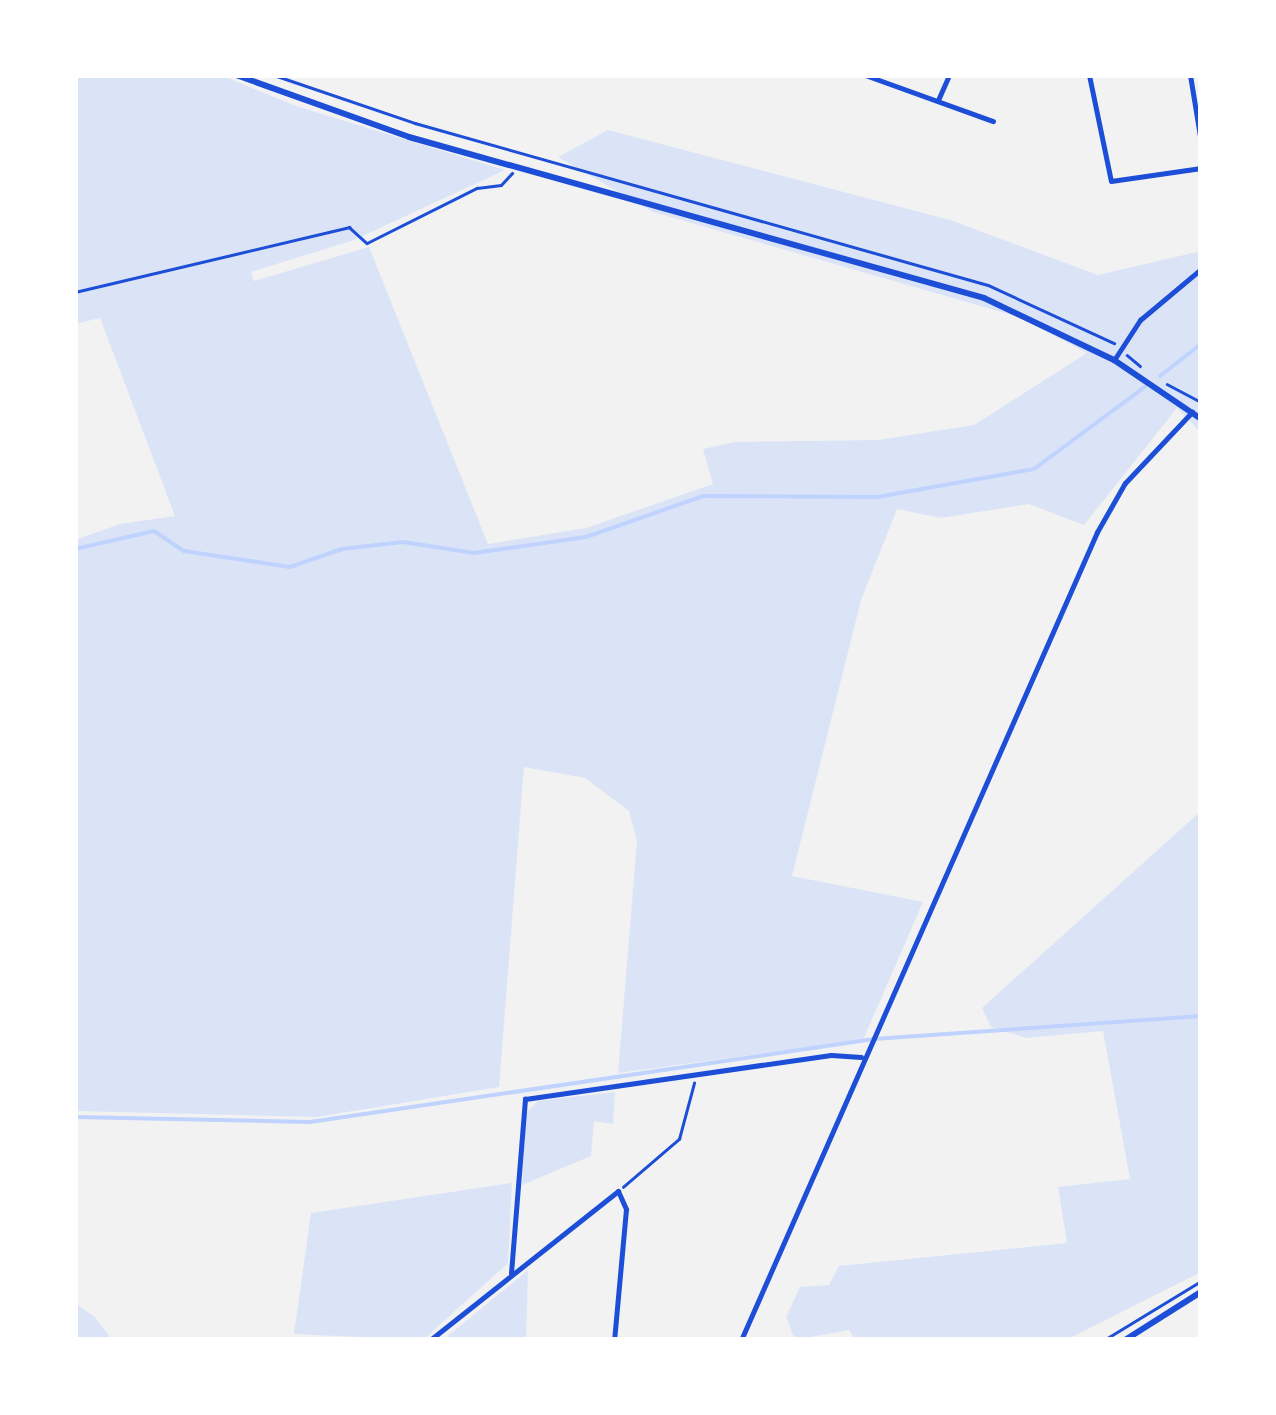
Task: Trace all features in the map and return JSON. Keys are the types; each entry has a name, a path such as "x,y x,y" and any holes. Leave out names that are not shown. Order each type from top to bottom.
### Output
{"street":[{"path":"236,75 516,167 984,298 1114,360 1201,419"},
{"path":"865,75 993,121"},
{"path":"938,101 949,75"},
{"path":"1089,75 1112,181 1201,168"},
{"path":"1190,75 1201,142"},
{"path":"1114,360 1140,320 1201,269"},
{"path":"741,1340 861,1058 1104,519 1125,483 1192,412"},
{"path":"511,1273 525,1099 832,1055 861,1058"},
{"path":"430,1340 618,1191 626,1209 614,1340"},
{"path":"1125,1340 1201,1292"}],"path":[{"path":"274,75 519,153"},
{"path":"75,292 349,228 367,243 477,188 500,185 516,167"},
{"path":"618,1191 679,1139 697,1074"},
{"path":"1104,1340 1201,1281"}],"shaded area":[{"path":"75,75 221,75 296,106 505,170 354,240 251,272 254,281 369,247 488,544 586,528 713,484 703,449 734,442 878,440 974,425 1087,353 1019,317 653,212 558,157 608,130 950,220 1098,275 1201,251 1201,433 1177,408 1084,525 1029,504 941,518 897,509 861,600 792,876 923,902 863,1040 618,1073 637,841 629,811 585,778 524,767 499,1087 317,1117 75,1111 75,540 120,524 175,516 100,318 75,324"},
{"path":"1201,811 1201,1272 1066,1340 855,1340 849,1330 795,1340 786,1317 800,1287 829,1285 839,1266 1067,1243 1058,1187 1130,1179 1103,1031 1026,1038 991,1027 982,1008"},
{"path":"615,1092 613,1124 594,1121 591,1156 522,1185 526,1113 538,1101"},
{"path":"512,1183 508,1263 423,1340 294,1334 311,1213"},
{"path":"528,1270 526,1340 443,1340"},
{"path":"75,1303 95,1317 112,1340 75,1340"}],"waterway":[{"path":"1160,376 1201,344"},
{"path":"75,549 154,531 184,551 290,567 342,549 403,542 474,553 586,537 703,496 877,497 1034,469 1145,387"},
{"path":"75,1117 310,1122 874,1039 1201,1016"}]}
